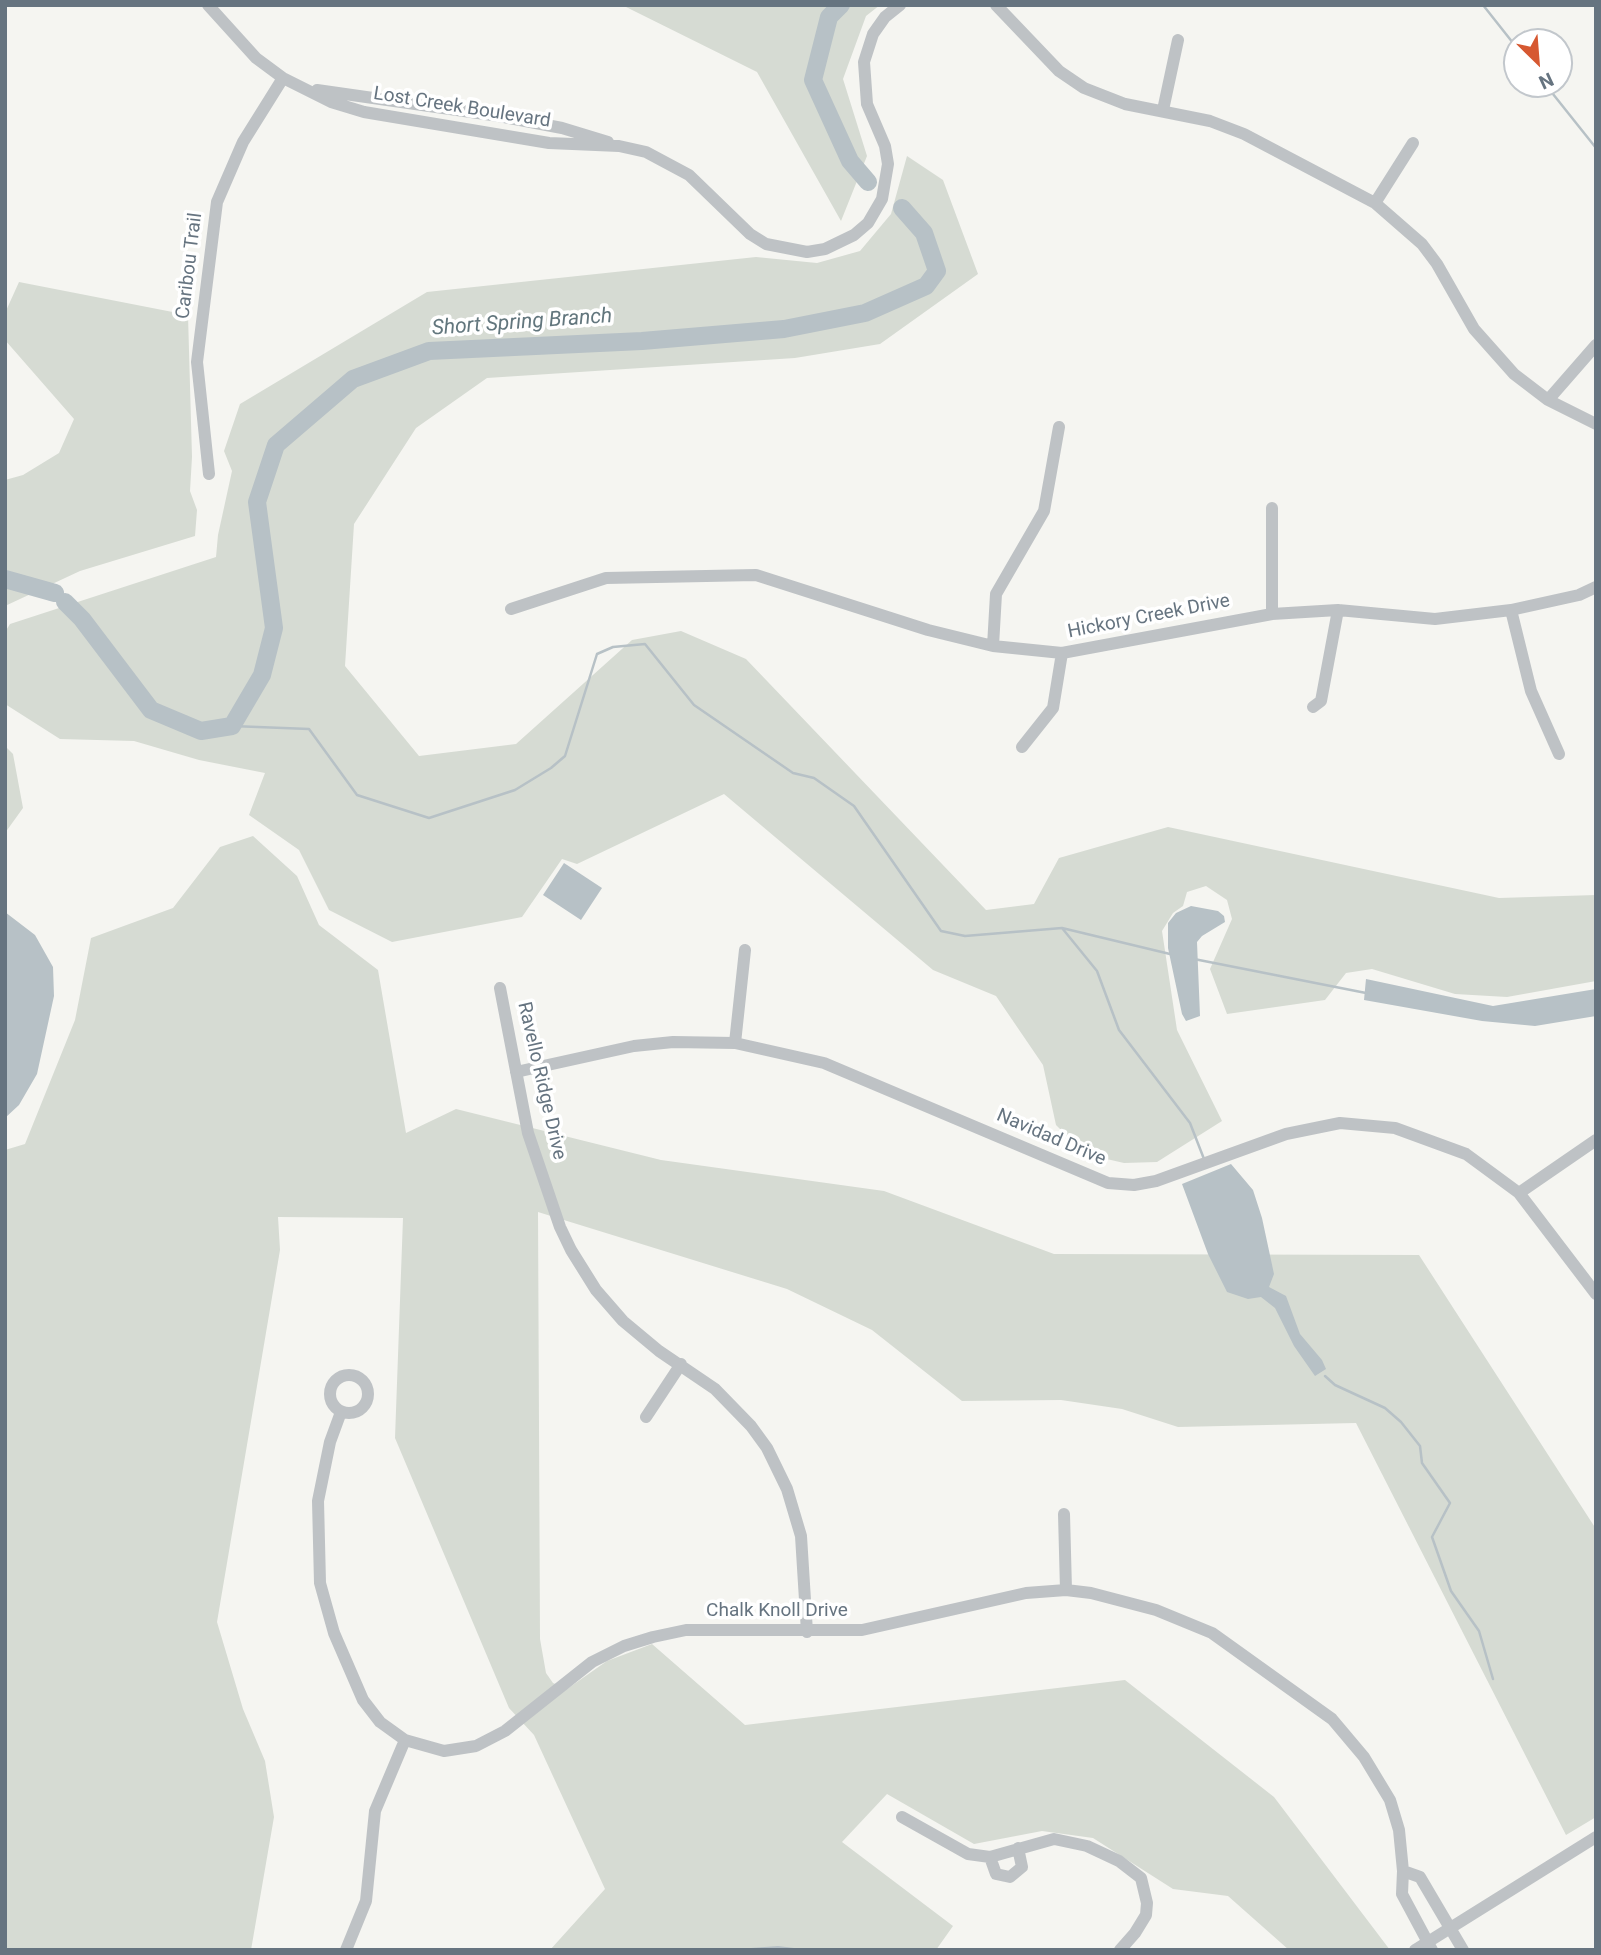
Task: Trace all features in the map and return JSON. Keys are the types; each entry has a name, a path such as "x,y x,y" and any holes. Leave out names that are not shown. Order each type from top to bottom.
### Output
{"street":[{"name":"Lost Creek Boulevard","path":"208,5 256,58 282,78 331,102 364,113 549,143 619,146"},
{"name":"Lost Creek Boulevard","path":"303,87 562,128 646,152 690,175 750,234 766,244 807,252 840,243 872,217 887,182 885,146 867,104 864,62 873,34 885,18 900,5"},
{"path":"996,5 1059,71 1084,88 1125,104 1210,121 1244,134 1375,202 1422,244 1489,349 1514,374 1548,400 1596,424"},
{"path":"1163,110 1178,40"},
{"name":"Caribou Trail","path":"209,474 197,362 217,202 243,142 282,78"},
{"path":"403,119 405,103"},
{"path":"1375,202 1413,143"},
{"path":"1548,400 1596,345"},
{"path":"993,646 996,594 1044,511 1059,427"},
{"path":"1272,508 1272,614"},
{"name":"Hickory Creek Drive","path":"511,609 606,578 756,575 928,630 993,646 1062,653 1272,614 1338,610 1435,619 1511,610 1579,595 1596,587"},
{"path":"1313,707 1321,701 1338,610"},
{"path":"1511,610 1531,691 1559,754"},
{"path":"1022,747 1053,708 1062,653"},
{"path":"735,1043 745,950"},
{"name":"Ravello Ridge Drive","path":"500,988 528,1132 560,1227 582,1270 623,1321 734,1407 759,1437 778,1468 801,1536 807,1632"},
{"name":"Navidad Drive","path":"516,1072 634,1046 673,1042 735,1043 824,1063 1108,1183 1134,1185 1156,1181 1264,1141 1340,1123 1395,1128 1466,1154 1519,1193 1596,1294"},
{"path":"1519,1193 1596,1140"},
{"path":"646,1417 681,1364"},
{"name":"Chalk Knoll Drive","path":"341,1412 330,1442 319,1493 317,1525 320,1583 334,1633 363,1700 380,1722 405,1740 444,1751 476,1746 505,1731 592,1662 624,1646 653,1637 686,1630 862,1630 1026,1593 1066,1590 1138,1605 1195,1625 1229,1643 1317,1705 1349,1736 1390,1800 1399,1830 1404,1871 1402,1894 1430,1946"},
{"path":"1065,1514 1066,1590"},
{"path":"346,1950 366,1901 375,1811 405,1740"},
{"path":"902,1817 968,1854 990,1857 1018,1848 1064,1839 1087,1846 1134,1872 1145,1889 1146,1915 1135,1934 1120,1950"},
{"path":"1415,1950 1430,1946 1449,1927 1596,1836"},
{"path":"990,1857 996,1874 1010,1877 1022,1867 1018,1848"},
{"path":"1404,1871 1420,1877 1463,1950"}],"shaded area":[{"path":"622,5 880,5 866,16 843,79 867,156 841,221 757,72"},
{"path":"907,156 943,180 978,274 880,344 795,358 487,378 416,428 354,524 345,666 419,756 516,744 632,640 681,631 746,659 986,910 1034,904 1059,858 1168,827 1499,898 1596,895 1596,981 1507,997 1455,994 1372,969 1346,973 1325,1000 1227,1014 1210,969 1232,919 1227,900 1206,886 1187,892 1183,906 1173,913 1162,931 1177,1030 1222,1121 1157,1162 1124,1163 1085,1154 1056,1125 1043,1065 996,996 933,970 724,794 577,864 562,859 522,917 392,942 329,910 299,850 249,815 265,773 199,760 134,741 60,739 5,704 5,632 10,624 216,557 232,471 224,451 240,404 427,292 756,257 817,263 860,251 891,214"},
{"path":"19,282 188,315 192,457 190,491 197,510 195,536 80,571 5,606 5,480 23,475 59,453 74,419 5,340 5,313"},
{"path":"5,746 13,754 23,808 5,833"},
{"path":"253,836 297,876 319,925 378,970 406,1133 456,1109 661,1160 884,1191 1054,1254 1419,1255 1596,1529 1596,1817 1566,1835 1356,1423 1178,1427 1122,1409 1061,1400 962,1401 872,1330 787,1289 538,1212 540,1639 546,1673 553,1683 567,1689 607,1661 652,1644 745,1725 1125,1680 1274,1797 1390,1950 1289,1950 1228,1896 1173,1889 1093,1838 1042,1831 974,1844 887,1794 842,1842 953,1926 936,1950 550,1950 605,1889 534,1735 509,1708 395,1438 403,1218 278,1217 280,1250 217,1622 243,1709 265,1761 274,1817 251,1950 5,1950 5,1150 25,1144 75,1020 91,938 173,908 220,847"},
{"path":"564,863 602,888 581,920 543,895"},
{"path":"1191,906 1218,911 1224,916 1225,922 1197,942 1200,1016 1186,1021 1182,1014 1168,948 1168,923 1176,913"},
{"path":"5,912 35,935 53,967 54,996 37,1074 19,1105 5,1118"},
{"path":"1366,979 1493,1006 1596,989 1596,1016 1535,1026 1482,1021 1364,1000"},
{"path":"1231,1164 1253,1190 1262,1218 1274,1274 1269,1287 1286,1296 1300,1334 1322,1360 1326,1369 1315,1376 1294,1346 1275,1308 1261,1297 1248,1299 1227,1292 1208,1254 1182,1184"},
{"path":"778,1946 810,1950 741,1950 751,1948"}],"waterway":[{"name":"Short Spring Branch","path":"841,5 829,17 813,80 850,161 868,182"},
{"path":"1483,5 1503,30"},
{"path":"1556,98 1596,148"},
{"name":"Short Spring Branch","path":"65,602 82,619 151,710 201,731 232,726 262,675 274,628 257,502 276,445 353,379 429,351 642,341 784,329 865,313 926,286 937,271 924,233 902,208"},
{"name":"Short Spring Branch","path":"5,579 55,593"},
{"path":"232,726 309,729 357,795 429,818 515,790 551,768 565,756 597,654 613,647 645,644 694,705 793,773 814,778 854,806 941,931 965,936 1062,928 1170,954"},
{"path":"1062,928 1097,971 1119,1030 1190,1123 1204,1159"},
{"path":"1194,959 1366,993"},
{"path":"1325,1376 1335,1385 1385,1408 1401,1422 1420,1446 1422,1463 1450,1503 1432,1537 1451,1591 1479,1631 1493,1679"}]}
